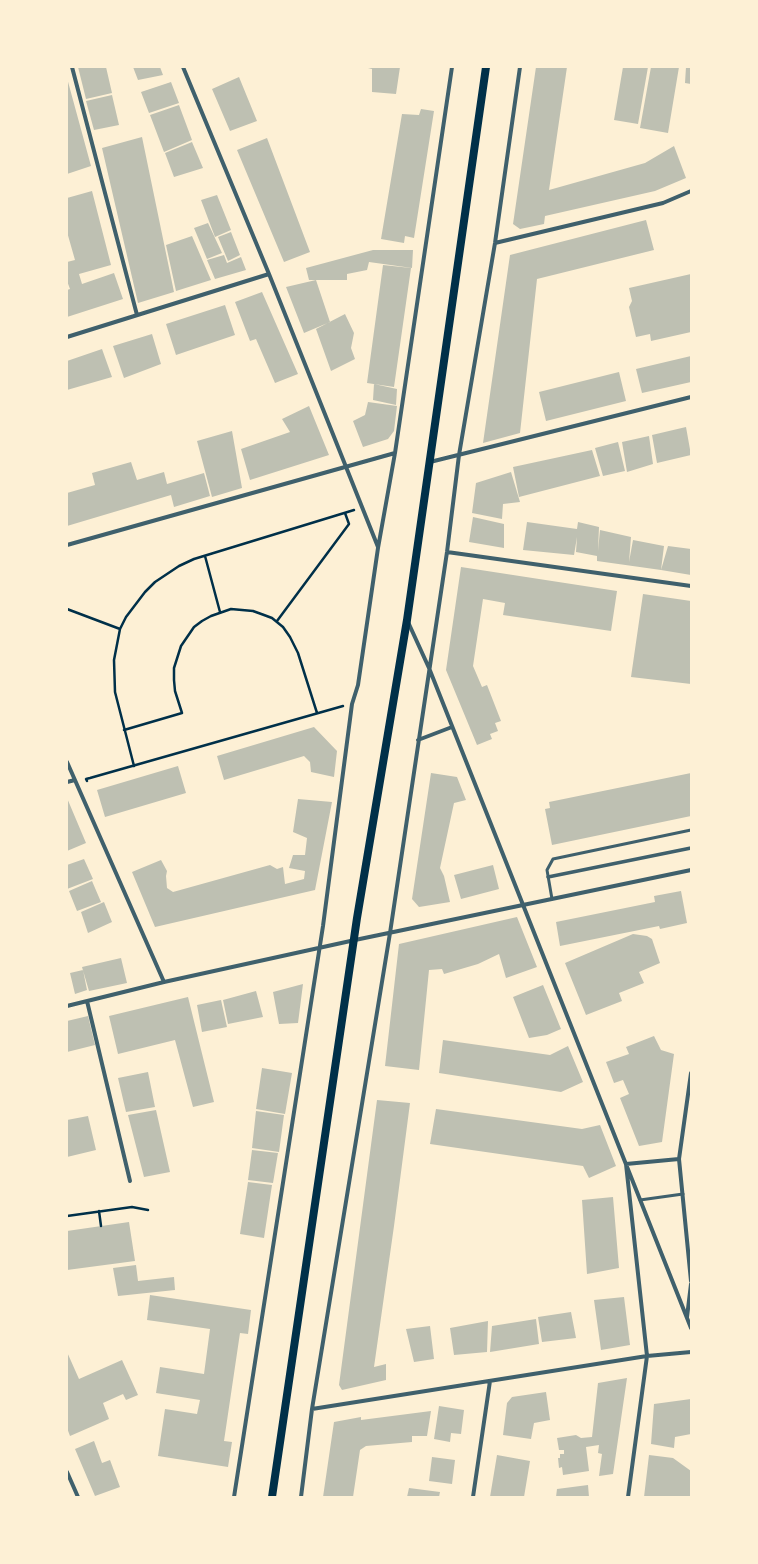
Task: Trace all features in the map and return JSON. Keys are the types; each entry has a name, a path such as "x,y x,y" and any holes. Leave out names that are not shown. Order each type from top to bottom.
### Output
{"main road":[{"path":"272,1497 354,940 408,620 486,67"}],"street":[{"path":"72,67 137,315"},
{"path":"183,67 269,274 378,548"},
{"path":"234,1497 320,948 352,704 358,685 378,548 395,452 452,67"},
{"path":"301,1497 312,1409 390,933 447,552 459,455 495,243 520,67"},
{"path":"495,243 663,202 691,191"},
{"path":"67,337 269,274"},
{"path":"430,462 691,398"},
{"path":"67,545 395,452"},
{"path":"447,552 691,586"},
{"path":"408,620 429,668 691,1328"},
{"path":"418,740 452,727"},
{"path":"67,762 164,982"},
{"path":"67,782 75,780"},
{"path":"548,877 691,848"},
{"path":"67,1006 164,982 354,940 691,870"},
{"path":"87,1001 130,1182"},
{"path":"691,1073 679,1159 691,1280"},
{"path":"626,1164 679,1159"},
{"path":"626,1164 647,1356 628,1497"},
{"path":"687,1318 691,1284"},
{"path":"312,1409 647,1356 691,1352"},
{"path":"473,1497 490,1381"},
{"path":"67,1472 78,1497"}],"lane":[{"path":"552,899 547,870 553,859 691,830"},
{"path":"640,1200 683,1194"}],"path":[{"path":"134,766 115,692 114,660 120,629 134,605 155,582 179,566 205,556 362,507"},
{"path":"277,622 349,524 344,512"},
{"path":"205,556 220,612"},
{"path":"67,609 120,629"},
{"path":"124,730 182,713 175,691 174,680 174,668 181,646 194,628 211,616 231,609 253,611 272,618 290,637 298,653 317,713"},
{"path":"80,792 90,789 86,780 352,704"},
{"path":"67,1216 132,1207 148,1210"},
{"path":"99,1211 101,1226"}],"building":[{"path":"78,67 106,67 112,93 86,99"},
{"path":"133,67 160,67 163,75 138,80"},
{"path":"364,67 400,67 396,94 372,92 372,69"},
{"path":"536,67 567,67 549,190 645,163 674,146 686,178 655,191 545,216 544,224 520,229 513,224"},
{"path":"623,67 648,67 638,124 614,120"},
{"path":"651,67 679,67 668,133 640,128"},
{"path":"686,67 691,67 691,84 685,83"},
{"path":"239,77 257,121 230,131 212,89"},
{"path":"67,78 91,166 67,174"},
{"path":"171,82 179,103 149,113 141,92"},
{"path":"112,95 119,125 94,130 86,101"},
{"path":"179,105 192,140 164,152 150,115"},
{"path":"421,109 434,111 414,238 405,236 404,243 381,239 402,114 419,115"},
{"path":"142,137 174,292 138,303 102,148"},
{"path":"267,138 310,252 284,262 237,150"},
{"path":"192,142 203,168 174,177 165,153"},
{"path":"92,191 111,265 79,274 82,284 114,273 123,299 67,317 67,290 70,289 67,281 67,262 75,260 67,232 67,198"},
{"path":"217,195 231,230 215,237 201,200"},
{"path":"646,220 654,250 537,279 520,433 483,443 510,255"},
{"path":"208,223 222,253 207,259 194,228"},
{"path":"231,232 240,255 228,261 218,237"},
{"path":"192,236 211,280 176,291 166,245"},
{"path":"373,250 413,250 412,268 369,262 367,270 347,274 347,280 309,280 306,268"},
{"path":"224,255 227,263 241,257 246,270 215,279 207,260"},
{"path":"383,265 411,268 394,387 367,383"},
{"path":"691,274 691,332 651,341 650,334 636,337 629,307 632,301 629,288"},
{"path":"316,280 330,322 304,333 286,287"},
{"path":"262,292 298,374 275,383 256,339 250,341 235,302"},
{"path":"225,305 235,335 176,355 166,324"},
{"path":"345,314 354,333 351,348 355,359 331,371 316,329"},
{"path":"152,334 161,364 124,378 113,346"},
{"path":"102,349 112,377 67,390 67,361"},
{"path":"691,356 691,382 642,393 636,369"},
{"path":"619,372 626,401 546,421 539,392"},
{"path":"374,384 397,389 396,405 373,400"},
{"path":"368,402 397,406 394,431 388,439 363,447 353,421 365,415"},
{"path":"309,406 329,455 250,480 241,449 290,432 282,419"},
{"path":"686,427 691,455 657,463 652,435"},
{"path":"232,431 242,488 212,497 197,441"},
{"path":"649,436 653,464 627,472 622,442"},
{"path":"618,442 625,471 603,476 595,448"},
{"path":"592,450 600,476 519,497 513,467"},
{"path":"131,462 137,480 164,472 167,484 204,473 210,496 174,507 171,495 67,526 67,493 95,485 92,473"},
{"path":"511,472 520,502 503,504 502,519 472,513 476,483"},
{"path":"473,517 504,524 504,548 469,542"},
{"path":"527,522 577,529 578,522 599,527 598,551 600,530 631,537 629,562 633,540 664,546 661,570 597,561 597,556 576,552 577,537 574,555 523,550"},
{"path":"668,546 691,549 691,575 661,570"},
{"path":"461,567 617,591 611,631 503,615 505,603 483,599 473,666 482,687 487,685 501,721 495,723 498,731 490,734 492,739 477,745 446,670"},
{"path":"643,594 691,601 691,684 631,677"},
{"path":"314,727 337,751 334,777 311,772 310,762 304,756 224,780 217,756"},
{"path":"178,766 186,793 105,817 97,790"},
{"path":"431,773 457,777 466,800 454,803 440,868 444,876 450,902 419,907 412,899"},
{"path":"691,773 691,816 552,845 545,809 550,808 549,802"},
{"path":"67,798 86,843 67,851"},
{"path":"298,799 332,802 315,890 155,927 132,872 161,860 167,871 167,888 173,892 270,865 277,869 283,867 285,884 304,879 305,871 289,868 293,855 305,855 307,838 293,832"},
{"path":"84,859 93,879 67,889 67,865"},
{"path":"493,865 499,889 461,899 454,875"},
{"path":"92,881 101,902 77,911 69,891"},
{"path":"681,891 687,923 660,929 659,926 560,946 556,922 655,902 654,896"},
{"path":"104,902 112,922 88,933 81,912"},
{"path":"517,917 537,967 506,978 499,954 478,964 444,974 442,969 429,970 419,1070 385,1066 399,944"},
{"path":"633,934 647,936 652,939 660,963 639,972 644,983 619,993 622,1001 586,1015 565,963"},
{"path":"121,958 127,983 89,991 82,967"},
{"path":"83,970 87,990 75,994 70,973"},
{"path":"303,984 298,1023 279,1024 273,992"},
{"path":"543,985 561,1029 547,1035 529,1038 513,997"},
{"path":"256,991 263,1017 228,1024 223,1000"},
{"path":"188,997 214,1102 193,1107 175,1040 118,1054 109,1016"},
{"path":"221,1000 227,1027 202,1032 197,1005"},
{"path":"88,1016 95,1045 67,1052 67,1021"},
{"path":"654,1036 661,1050 674,1054 662,1142 639,1146 620,1098 629,1094 623,1080 614,1083 606,1062 629,1054 626,1047"},
{"path":"443,1040 550,1055 568,1046 583,1082 561,1092 439,1073"},
{"path":"262,1068 292,1073 285,1114 256,1109"},
{"path":"148,1072 155,1107 126,1112 118,1078"},
{"path":"377,1100 410,1103 374,1367 386,1364 386,1380 342,1390 339,1385"},
{"path":"436,1109 582,1129 600,1125 616,1166 589,1178 583,1166 430,1144"},
{"path":"156,1110 170,1172 144,1177 128,1115"},
{"path":"256,1111 284,1115 279,1152 252,1148"},
{"path":"88,1116 96,1150 67,1157 67,1120"},
{"path":"252,1150 278,1153 273,1183 248,1180"},
{"path":"248,1182 272,1185 264,1238 240,1234"},
{"path":"613,1197 619,1268 587,1274 582,1200"},
{"path":"129,1222 135,1261 67,1270 67,1231"},
{"path":"136,1265 138,1281 174,1277 175,1290 118,1296 113,1268"},
{"path":"150,1295 251,1310 248,1334 240,1333 224,1441 232,1442 228,1467 158,1456 165,1409 197,1414 200,1400 156,1393 160,1367 204,1374 210,1329 147,1320"},
{"path":"624,1297 630,1345 601,1350 594,1300"},
{"path":"571,1312 576,1338 542,1342 538,1317"},
{"path":"536,1319 539,1344 490,1352 492,1326"},
{"path":"488,1321 487,1352 454,1355 450,1328"},
{"path":"430,1326 434,1359 414,1362 406,1329"},
{"path":"67,1352 79,1379 122,1360 138,1395 126,1400 123,1394 103,1403 109,1419 70,1436 67,1428"},
{"path":"627,1378 613,1474 599,1476 602,1454 598,1453 599,1445 586,1447 589,1471 563,1475 562,1467 559,1468 558,1458 560,1458 560,1454 564,1454 564,1450 559,1450 557,1438 576,1435 581,1438 592,1437 598,1383"},
{"path":"546,1392 550,1420 534,1423 531,1439 503,1435 507,1403 512,1397"},
{"path":"691,1399 691,1434 675,1437 674,1448 651,1444 654,1404"},
{"path":"439,1406 464,1410 461,1434 451,1433 450,1442 434,1439"},
{"path":"431,1411 427,1436 412,1436 412,1442 366,1446 360,1450 353,1497 323,1497 334,1422 361,1417 361,1420"},
{"path":"94,1441 102,1463 110,1460 120,1487 95,1496 75,1449"},
{"path":"497,1455 530,1461 524,1497 490,1497"},
{"path":"649,1455 673,1458 691,1471 691,1497 644,1497"},
{"path":"432,1457 455,1460 452,1484 429,1481"},
{"path":"588,1485 589,1497 556,1497 557,1489"},
{"path":"409,1488 440,1492 439,1497 407,1497"}]}
